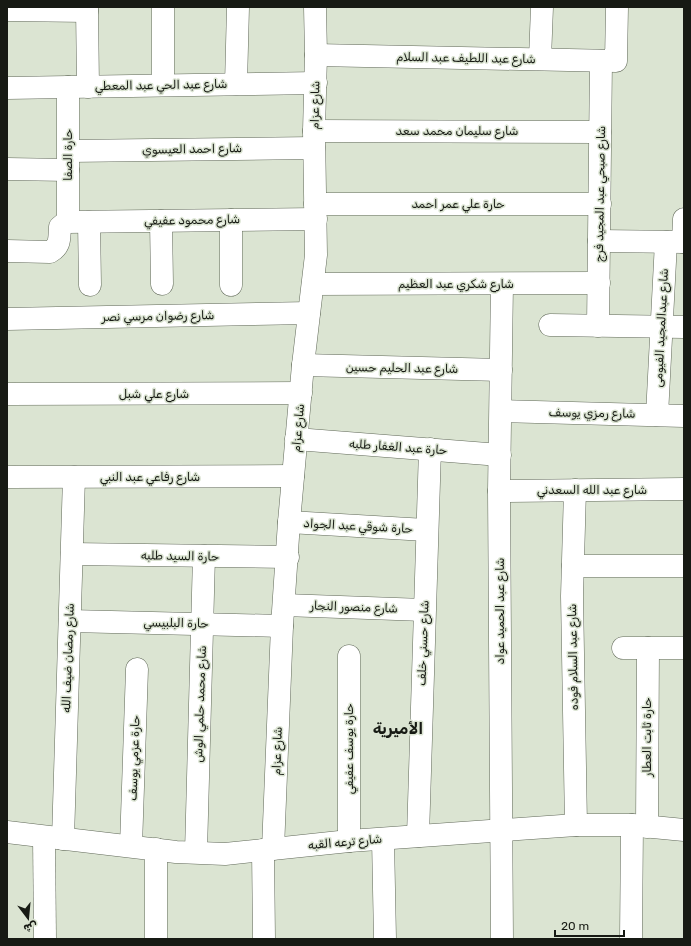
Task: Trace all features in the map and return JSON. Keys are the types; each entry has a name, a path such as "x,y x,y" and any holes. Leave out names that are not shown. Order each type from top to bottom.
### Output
{"street":[{"path":"163,7 163,85"},
{"path":"236,84 238,7"},
{"name":"شارع عزام","path":"264,939 268,849 293,476 303,365 316,256 314,139 316,83 315,7"},
{"path":"540,59 542,7"},
{"name":"شارع صبحي عبد المجيد فرج","path":"598,326 600,132 617,7"},
{"path":"7,10 87,9"},
{"name":"حارة الصفا","path":"87,9 68,161 90,285"},
{"name":"شارع عبد اللطيف عبد السلام","path":"316,55 609,61"},
{"name":"شارع عبد الحي عبد المعطي","path":"7,88 316,83"},
{"name":"شارع سليمان محمد سعد","path":"314,139 600,132"},
{"name":"شارع احمد العيسوي","path":"7,169 68,161 314,139"},
{"name":"حارة علي عمر احمد","path":"316,211 600,204"},
{"name":"شارع محمود عفيفي","path":"78,222 231,220 316,211"},
{"name":"شارع عبدالمجيد الفيومى","path":"657,415 661,327 684,219"},
{"path":"231,220 231,285"},
{"path":"161,221 162,284"},
{"path":"7,251 50,252 56,249 59,244 61,225 78,222"},
{"path":"599,241 678,242"},
{"name":"شارع شكري عبد العظيم","path":"313,284 599,283"},
{"name":"شارع عبد الحميد عواد","path":"502,284 499,491 502,939"},
{"name":"شارع رضوان مرسي نصر","path":"7,319 309,313"},
{"path":"550,325 684,327"},
{"name":"شارع عبد الحليم حسين","path":"303,365 501,370"},
{"name":"شارع علي شبل","path":"7,394 301,393"},
{"name":"شارع رمزي يوسف","path":"501,411 684,416"},
{"name":"حارة عبد الغفار طلبه","path":"296,439 500,455"},
{"name":"شارع حسني خلف","path":"418,836 426,530 430,449"},
{"name":"شارع رفاعي عبد النبي","path":"7,477 293,476"},
{"name":"شارع رمضان ضيف الله","path":"45,939 70,620 74,477"},
{"name":"شارع عبد الله السعدني","path":"499,491 684,489"},
{"name":"شارع عبد السلام فوده","path":"575,490 573,566 576,825"},
{"name":"حارة شوقي عبد الجواد","path":"290,522 426,530"},
{"name":"حارة السيد طلبه","path":"72,554 288,557"},
{"name":"شارع محمد حلمي الوش","path":"196,852 204,556"},
{"path":"573,566 684,566"},
{"name":"شارع منصور النجار","path":"283,615 424,610"},
{"name":"حارة البلبيسي","path":"70,620 202,624 283,615"},
{"path":"623,648 684,648"},
{"name":"حارة ثابت العطار","path":"631,939 639,826 648,648"},
{"name":"حارة يوسف عفيفي","path":"349,656 349,841"},
{"name":"حارة عزمي يوسف","path":"131,846 137,669"},
{"name":"شارع ترعه القبه","path":"7,832 156,849 225,854 383,838 576,825 639,826 684,830"},
{"path":"383,838 385,939"},
{"path":"156,849 156,939"}],"district":[{"name":"الأميرية","path":"398,728"}]}
